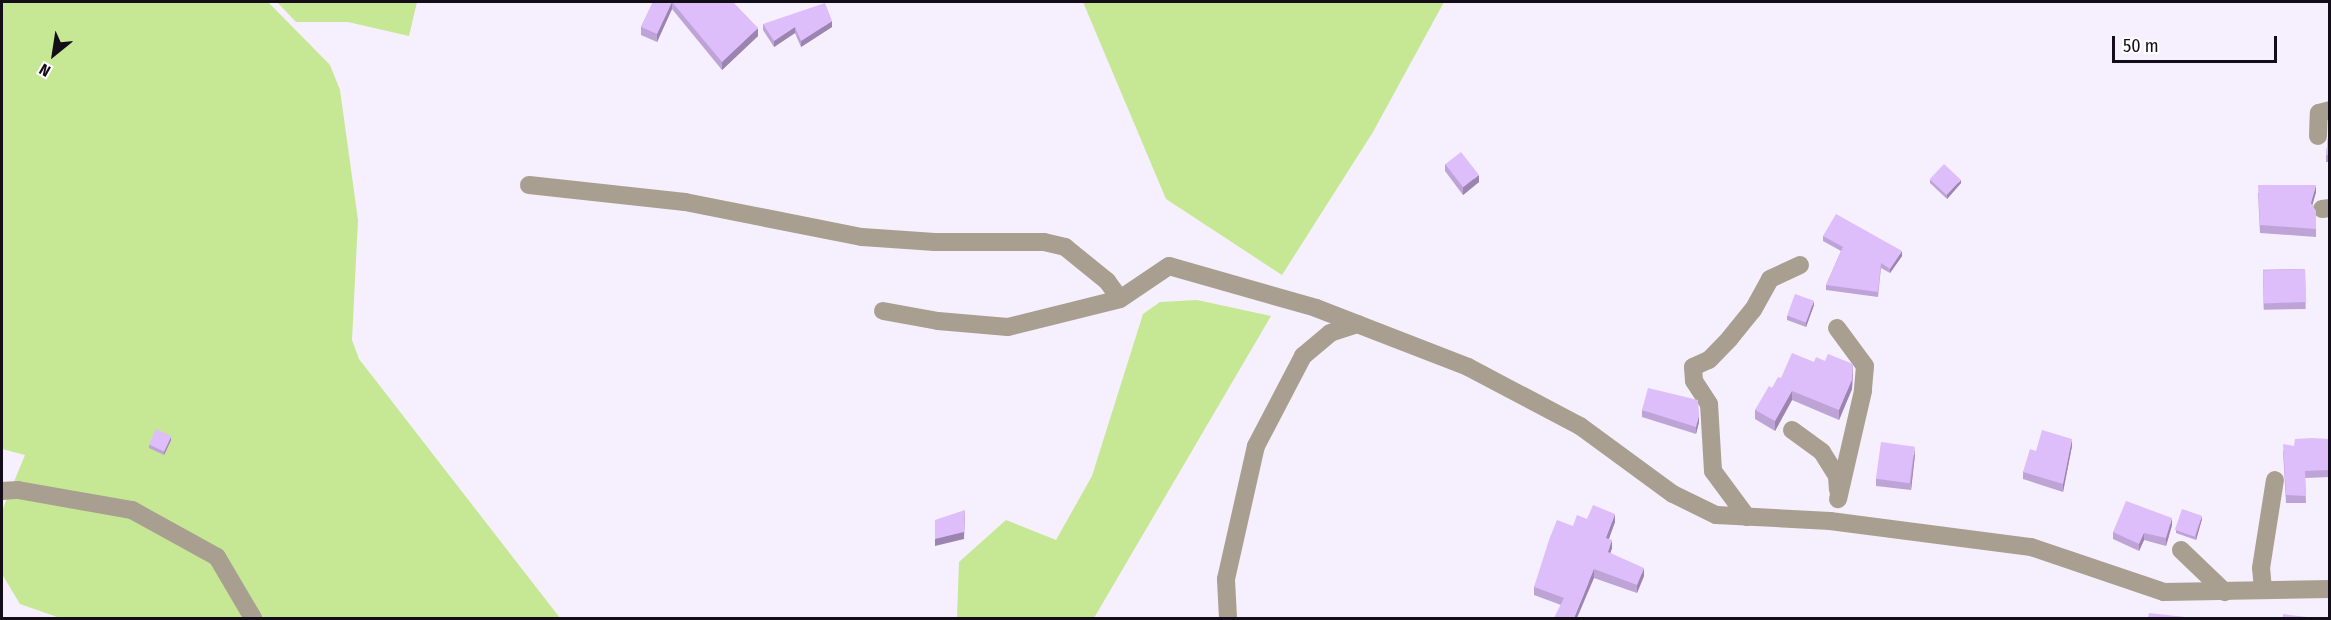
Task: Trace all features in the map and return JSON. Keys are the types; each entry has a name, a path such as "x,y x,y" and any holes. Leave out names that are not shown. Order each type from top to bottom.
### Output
{"street":[{"path":"2318,136 2319,113 2330,110"},
{"path":"529,185 684,202 862,237 935,242 1044,242 1065,247 1107,281 1120,298"},
{"path":"1747,517 1713,471 1709,404 1694,381 1693,367 1709,360 1730,338 1753,310 1770,279 1800,265"},
{"path":"883,311 938,321 1008,327 1120,298 1169,266 1316,308 1468,367 1580,426 1673,494 1716,515 1838,521 2031,547 2164,592 2330,589"},
{"path":"1228,618 1226,579 1256,446 1303,356 1330,333 1358,324"},
{"path":"1837,328 1864,366 1863,391 1838,499"},
{"path":"1792,430 1822,452 1837,476 1838,521"},
{"path":"2263,590 2261,568 2275,480"},
{"path":"2,491 18,490 132,510 217,557 253,618"},
{"path":"2181,550 2225,592"}],"green space":[{"path":"2,2 268,2 330,65 340,90 358,220 352,340 359,359 560,618 60,618 20,604 2,574 2,511 25,455 2,449"},
{"path":"277,2 417,2 409,36 348,22 296,22"},
{"path":"1083,2 1444,2 1373,132 1282,275 1166,199"},
{"path":"1197,300 1271,316 1094,618 957,618 959,562 1006,520 1056,540 1092,476 1143,314 1160,302"}],"building":[{"path":"653,2 672,2 657,34 641,27"},
{"path":"672,2 733,2 758,28 722,62"},
{"path":"825,3 832,21 801,41 795,27 774,41 763,24"},
{"path":"2330,120 2330,155 2326,155"},
{"path":"1461,152 1479,175 1463,187 1445,164"},
{"path":"1944,164 1961,180 1946,195 1930,179"},
{"path":"2258,185 2316,185 2311,203 2316,211 2316,229 2260,225"},
{"path":"1836,214 1902,251 1890,269 1881,263 1878,292 1826,285 1843,247 1823,236"},
{"path":"2305,269 2306,302 2264,303 2263,270"},
{"path":"1795,294 1814,301 1806,322 1787,316"},
{"path":"1792,353 1814,362 1816,357 1825,361 1828,354 1853,364 1852,380 1839,410 1792,391 1775,421 1755,410 1769,386 1772,388 1778,377 1781,378"},
{"path":"1648,388 1698,400 1699,415 1696,427 1642,410"},
{"path":"156,429 171,436 164,452 149,444"},
{"path":"2042,430 2072,439 2063,484 2023,472 2030,449 2036,451"},
{"path":"2295,439 2330,439 2330,470 2305,471 2306,496 2286,495 2283,444 2294,446"},
{"path":"1881,442 1915,447 1910,483 1876,479"},
{"path":"2126,501 2172,518 2166,538 2144,533 2139,544 2113,532"},
{"path":"1593,505 1615,514 1606,538 1612,540 1608,552 1644,568 1637,585 1594,569 1574,618 1554,618 1564,598 1534,587 1549,540 1557,520 1573,526 1577,515 1587,519"},
{"path":"2182,509 2202,516 2195,537 2175,530"},
{"path":"965,510 964,532 935,539 935,520"},
{"path":"2149,613 2185,617 2185,618 2148,618"},
{"path":"2283,614 2315,618 2283,618"}]}
